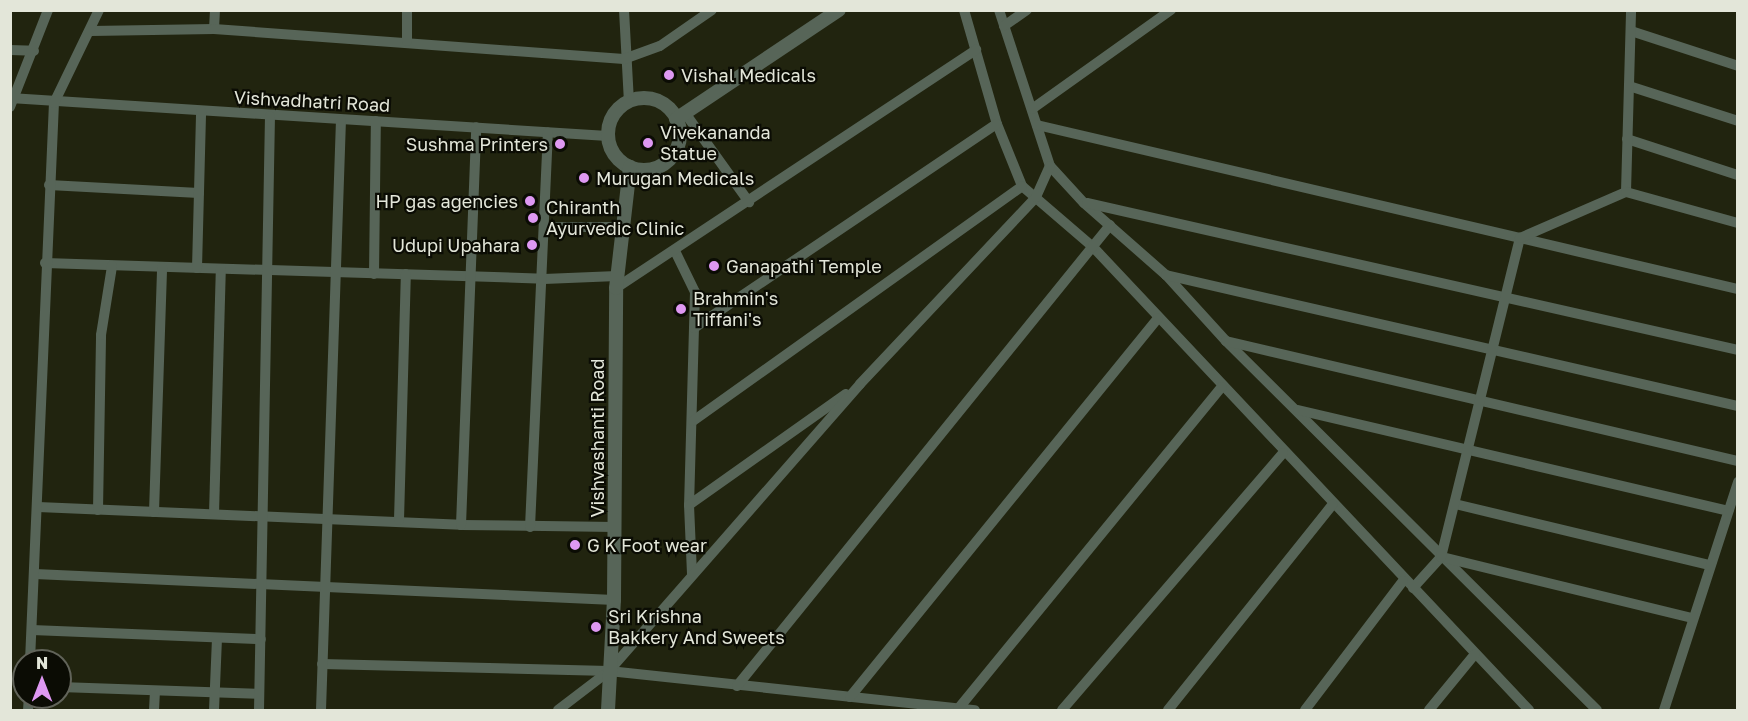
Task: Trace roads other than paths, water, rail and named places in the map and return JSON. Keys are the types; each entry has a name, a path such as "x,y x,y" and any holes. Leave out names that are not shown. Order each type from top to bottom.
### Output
{"street":[{"path":"12,101 34,51 48,10"},
{"path":"31,649 38,507 45,263 54,103 91,31 99,10"},
{"path":"214,29 215,10"},
{"path":"407,10 407,41"},
{"path":"624,10 624,59 629,102"},
{"path":"693,24 694,10"},
{"path":"91,31 214,29 407,41 624,59 642,56 712,10"},
{"path":"680,116 839,10"},
{"path":"964,10 997,124 1022,186 1092,247 1283,453 1529,711"},
{"path":"999,10 1050,166 1084,203 1166,275 1226,341 1298,410 1441,557 1597,711"},
{"path":"1004,26 1027,10"},
{"path":"1032,109 1171,10"},
{"path":"1626,192 1631,10"},
{"path":"1630,31 1737,66"},
{"path":"10,50 34,51"},
{"path":"45,263 617,282 675,251 976,50"},
{"path":"1629,86 1737,121"},
{"path":"680,116 680,134 673,156 653,169 630,167 612,152 608,136 612,118 629,102 652,100 663,104 680,116 748,202"},
{"name":"Vishvadhatri Road","path":"12,101 608,136"},
{"path":"197,268 201,111"},
{"path":"259,711 270,116"},
{"path":"321,711 325,519 337,274 341,120"},
{"path":"374,274 376,121"},
{"path":"694,328 997,124"},
{"path":"1037,124 1737,289"},
{"path":"460,525 476,127"},
{"path":"530,527 544,279 548,132"},
{"path":"1628,139 1737,175"},
{"path":"558,711 609,671 860,384 1036,197 1050,166"},
{"name":"Vishvashanti Road","path":"608,711 614,600 617,282 621,227 630,167"},
{"path":"49,185 199,193"},
{"path":"693,421 1022,186"},
{"path":"1520,238 1626,192 1737,223"},
{"path":"1084,203 1506,296 1737,350"},
{"path":"737,686 1110,225"},
{"path":"544,227 621,227"},
{"path":"1413,588 1441,557 1520,238"},
{"path":"675,251 695,292 689,505 692,575"},
{"path":"98,510 101,335 112,266"},
{"path":"154,512 162,267"},
{"path":"214,514 221,269"},
{"path":"399,520 406,274"},
{"path":"1166,275 1737,406"},
{"path":"850,697 1158,318"},
{"path":"1226,341 1737,461"},
{"path":"689,505 860,384"},
{"path":"958,709 1222,387"},
{"path":"1298,410 1728,512"},
{"path":"1062,711 1283,453"},
{"path":"1664,711 1737,482"},
{"path":"1455,504 1710,565"},
{"path":"1168,711 1332,505"},
{"path":"38,507 399,520 460,525 615,527"},
{"path":"1441,557 1692,618"},
{"path":"35,574 614,600"},
{"path":"1305,711 1403,580"},
{"path":"32,630 261,639"},
{"path":"214,711 217,638"},
{"path":"1429,711 1475,654"},
{"path":"322,664 609,671 975,711"},
{"path":"72,688 259,694"},
{"path":"154,711 155,691"}],"place":[{"name":"Vishal Medicals","path":"669,75"},
{"name":"Vivekananda Statue","path":"648,143"},
{"name":"Sushma Printers","path":"560,144"},
{"name":"Murugan Medicals","path":"584,178"},
{"name":"HP gas agencies","path":"530,201"},
{"name":"Chiranth Ayurvedic Clinic","path":"533,218"},
{"name":"Udupi Upahara","path":"532,245"},
{"name":"Ganapathi Temple","path":"714,266"},
{"name":"Brahmin's Tiffani's","path":"681,309"},
{"name":"G K Foot wear","path":"575,545"},
{"name":"Sri Krishna Bakkery And Sweets","path":"596,627"}]}
